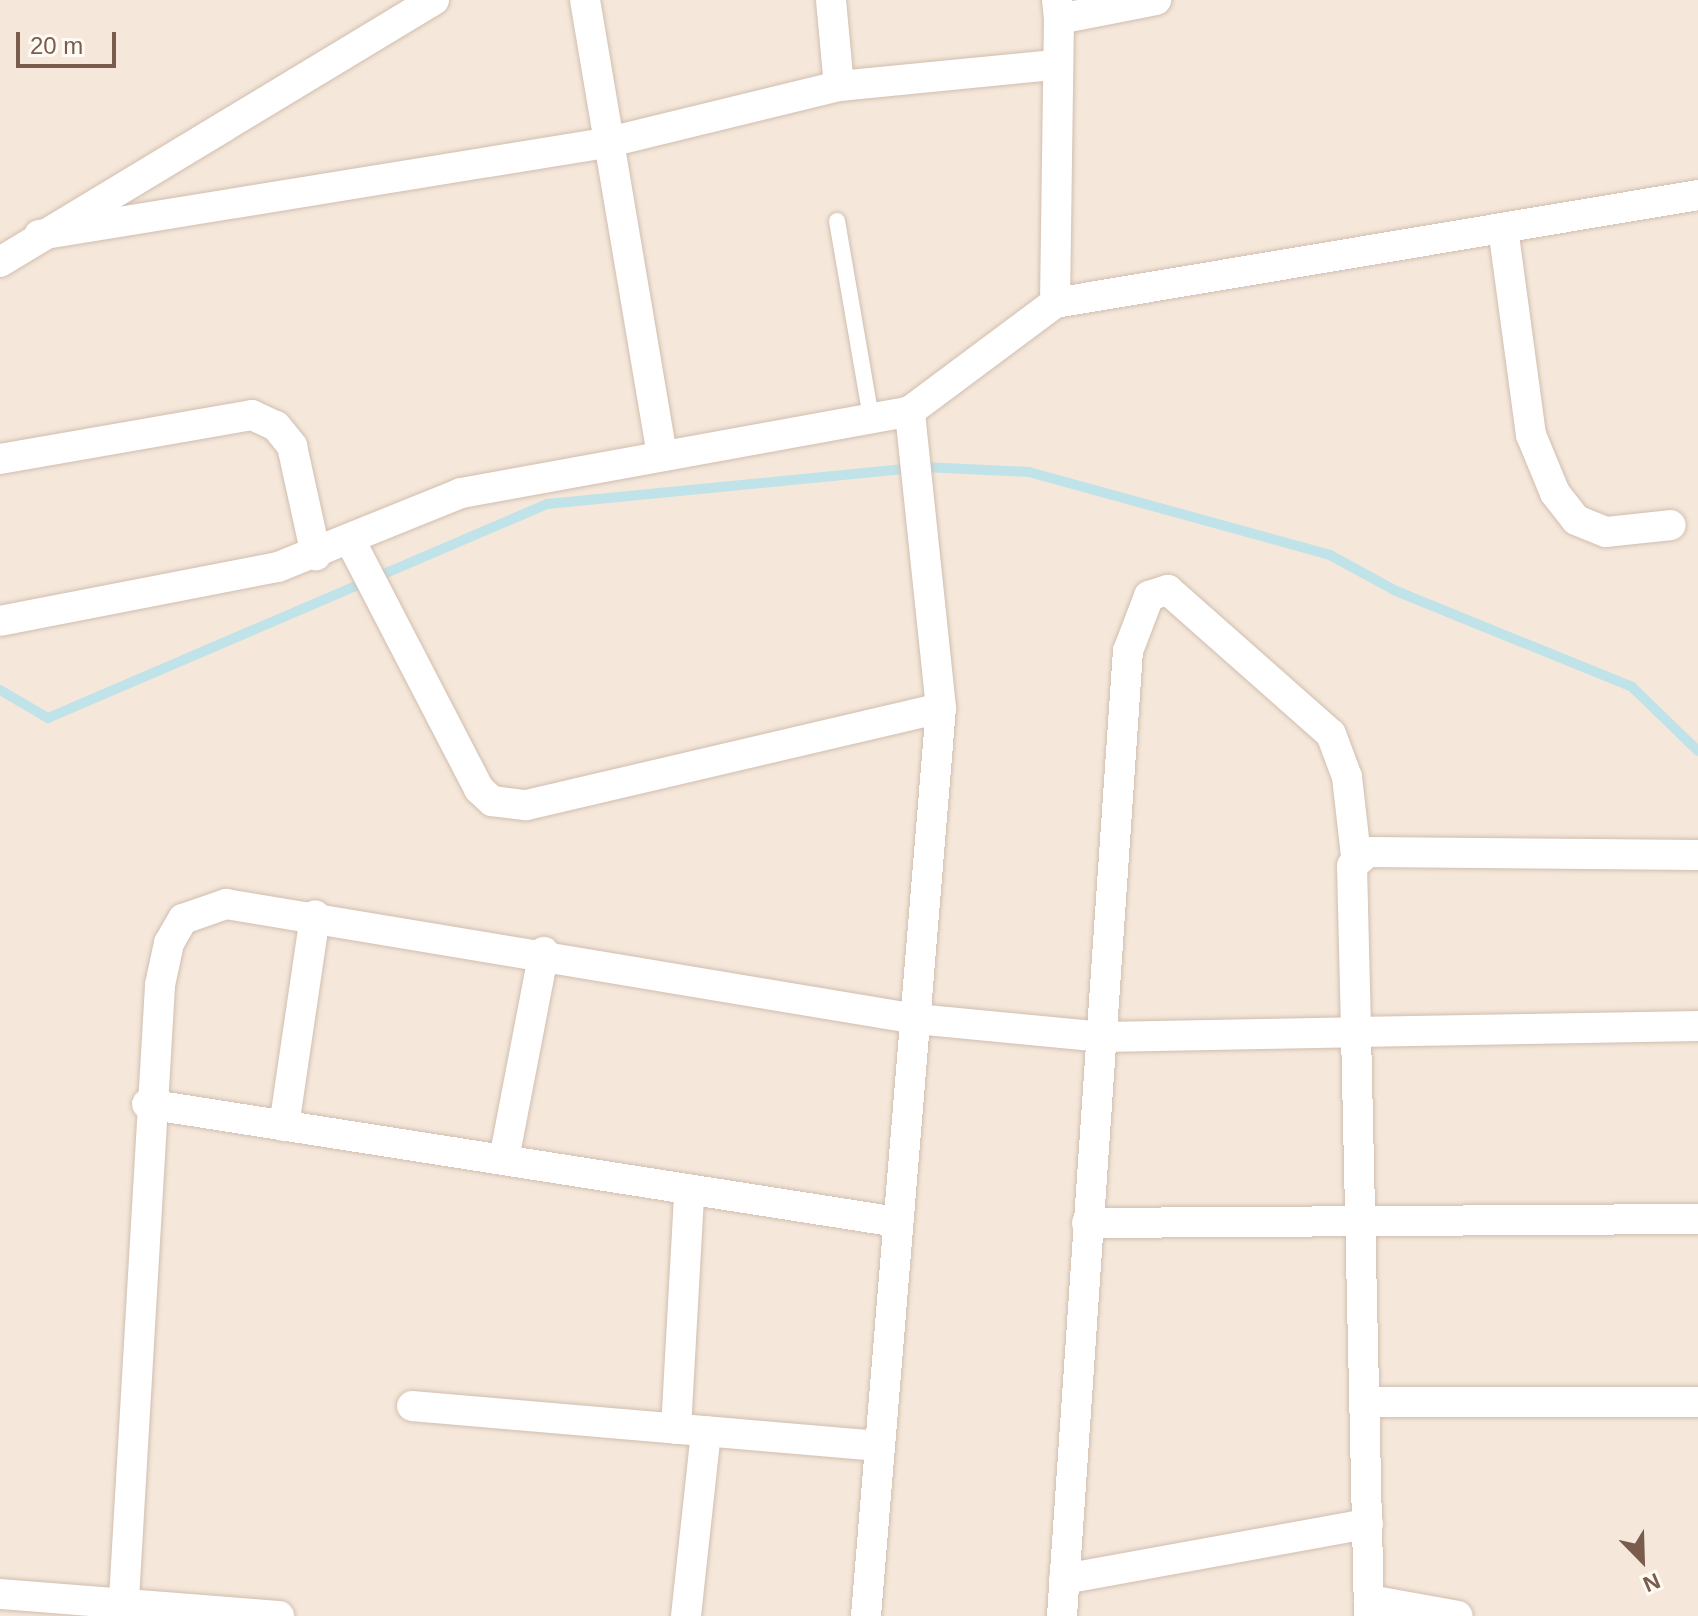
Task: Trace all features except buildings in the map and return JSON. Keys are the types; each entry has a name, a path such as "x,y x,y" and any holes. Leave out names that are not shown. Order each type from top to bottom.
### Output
{"street":[{"path":"0,262 39,235 434,0"},
{"path":"585,0 605,143 662,456"},
{"path":"831,0 839,86"},
{"path":"1055,303 1055,65 1058,9 1156,0"},
{"path":"39,235 605,143 839,86 1055,65"},
{"path":"0,621 316,555 461,493 910,411 1055,303 1698,195"},
{"path":"1503,228 1531,435 1555,493 1576,520 1606,532 1671,525"},
{"path":"866,1616 941,708 910,445 910,411"},
{"path":"0,459 252,415 276,426 292,446 316,555"},
{"path":"350,540 385,617 479,789 509,805 941,708"},
{"path":"1062,1616 1128,651 1149,596 1168,590 1331,734 1347,777 1356,856 1356,1032 1363,1226 1369,1608 1458,1616"},
{"path":"1356,856 1698,855"},
{"path":"123,1613 147,1104 160,985 183,919 226,904 315,915 544,952 916,1019 1103,1037 1698,1026"},
{"path":"284,1126 315,915"},
{"path":"504,1159 544,952"},
{"path":"147,1104 504,1159 689,1194 897,1222"},
{"path":"686,1616 691,1430 689,1194"},
{"path":"1087,1223 1363,1226 1698,1219"},
{"path":"1366,1402 1698,1402"},
{"path":"412,1406 878,1446"},
{"path":"1064,1579 1368,1524"},
{"path":"0,1594 123,1613 279,1616"}],"lane":[{"path":"837,221 871,418"}],"shaded area":[{"path":"0,0 1698,0 1698,1616 0,1616"}],"waterway":[{"path":"0,690 48,718 547,504 924,467 1029,472 1330,555 1396,591 1632,687 1698,751"}]}
